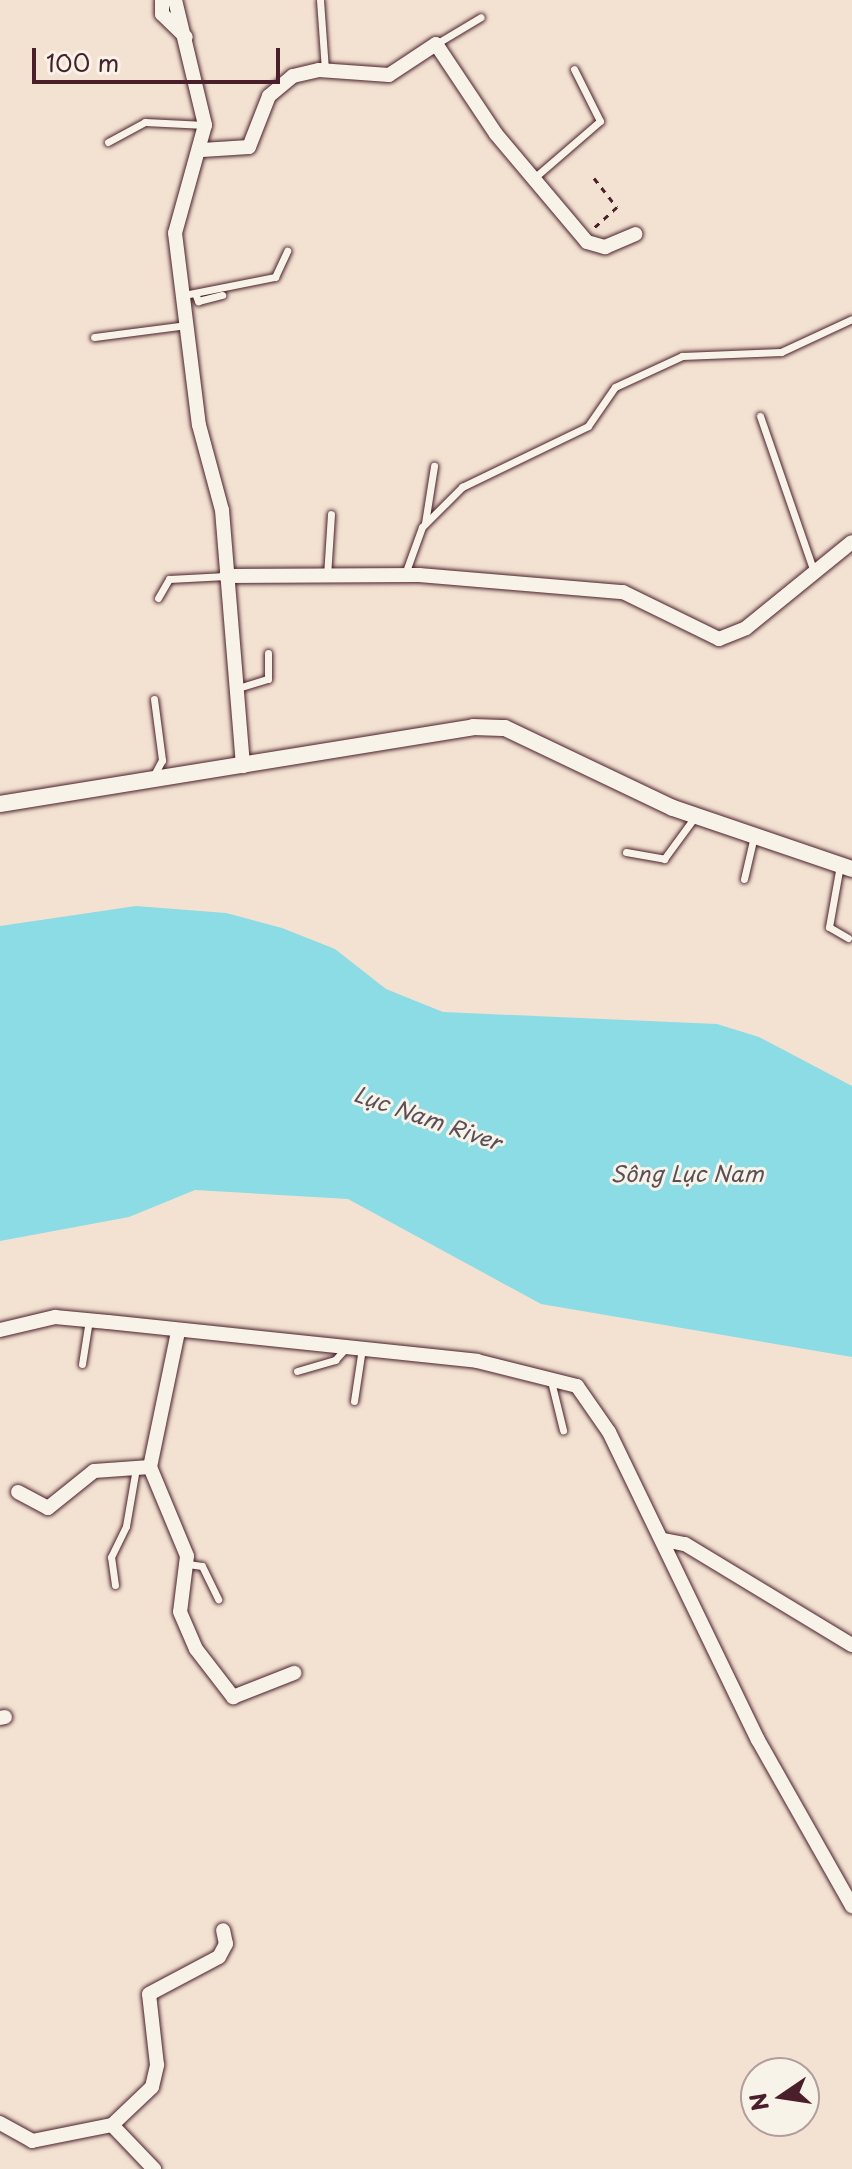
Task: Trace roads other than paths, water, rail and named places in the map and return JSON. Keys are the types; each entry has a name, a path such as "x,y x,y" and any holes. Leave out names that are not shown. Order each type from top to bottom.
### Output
{"street":[{"path":"162,0 162,14 189,40"},
{"path":"175,0 189,40 205,125 202,150 175,219 190,294 189,325 199,425 222,510 243,766"},
{"path":"202,150 249,147 274,88 304,71 389,75 436,44 532,179 583,237 605,247 635,234"},
{"path":"226,576 404,576 623,592 719,639 746,628 813,569 852,542"},
{"path":"0,804 473,727 505,728 695,816 846,867"},
{"path":"0,1330 41,1318 89,1320 178,1332 362,1348 550,1375 585,1395 664,1540 758,1740 852,1906"},
{"path":"178,1332 143,1466 188,1564 180,1612 226,1691 243,1700 294,1673"},
{"path":"18,1492 48,1508 94,1471 143,1466"},
{"path":"664,1540 685,1544 852,1645"},
{"path":"0,2123 32,2141 112,2125 152,2087 157,2065 149,1994 219,1957 226,1944 223,1930"},
{"path":"112,2125 154,2169"}],"lane":[{"path":"320,0 325,70"},
{"path":"436,44 481,17"},
{"path":"532,179 600,121 574,69"},
{"path":"108,142 145,122 205,125"},
{"path":"190,294 275,277 287,251"},
{"path":"190,294 198,301 222,295"},
{"path":"425,523 476,477 588,426 615,387 682,356 781,352 852,319"},
{"path":"94,337 189,325"},
{"path":"760,416 813,569"},
{"path":"404,576 425,523 434,466"},
{"path":"327,578 331,514"},
{"path":"158,598 169,579 226,576"},
{"path":"235,689 268,679 268,653"},
{"path":"150,780 162,760 154,699"},
{"path":"626,852 664,859 695,816"},
{"path":"744,879 754,836"},
{"path":"846,867 829,927 848,938"},
{"path":"82,1364 89,1320"},
{"path":"297,1371 335,1360 346,1347"},
{"path":"354,1401 362,1348"},
{"path":"550,1375 563,1430"},
{"path":"115,1585 111,1557 126,1526 143,1466"},
{"path":"188,1564 202,1566 218,1599"}],"water":[{"name":"Sông Lục Nam","path":"136,906 226,913 282,928 335,949 386,989 443,1012 717,1024 759,1037 852,1086 852,1357 541,1304 348,1199 195,1190 129,1217 0,1241 0,926"}],"water label":[{"name":"Lục Nam River","path":"428,1117"}]}
